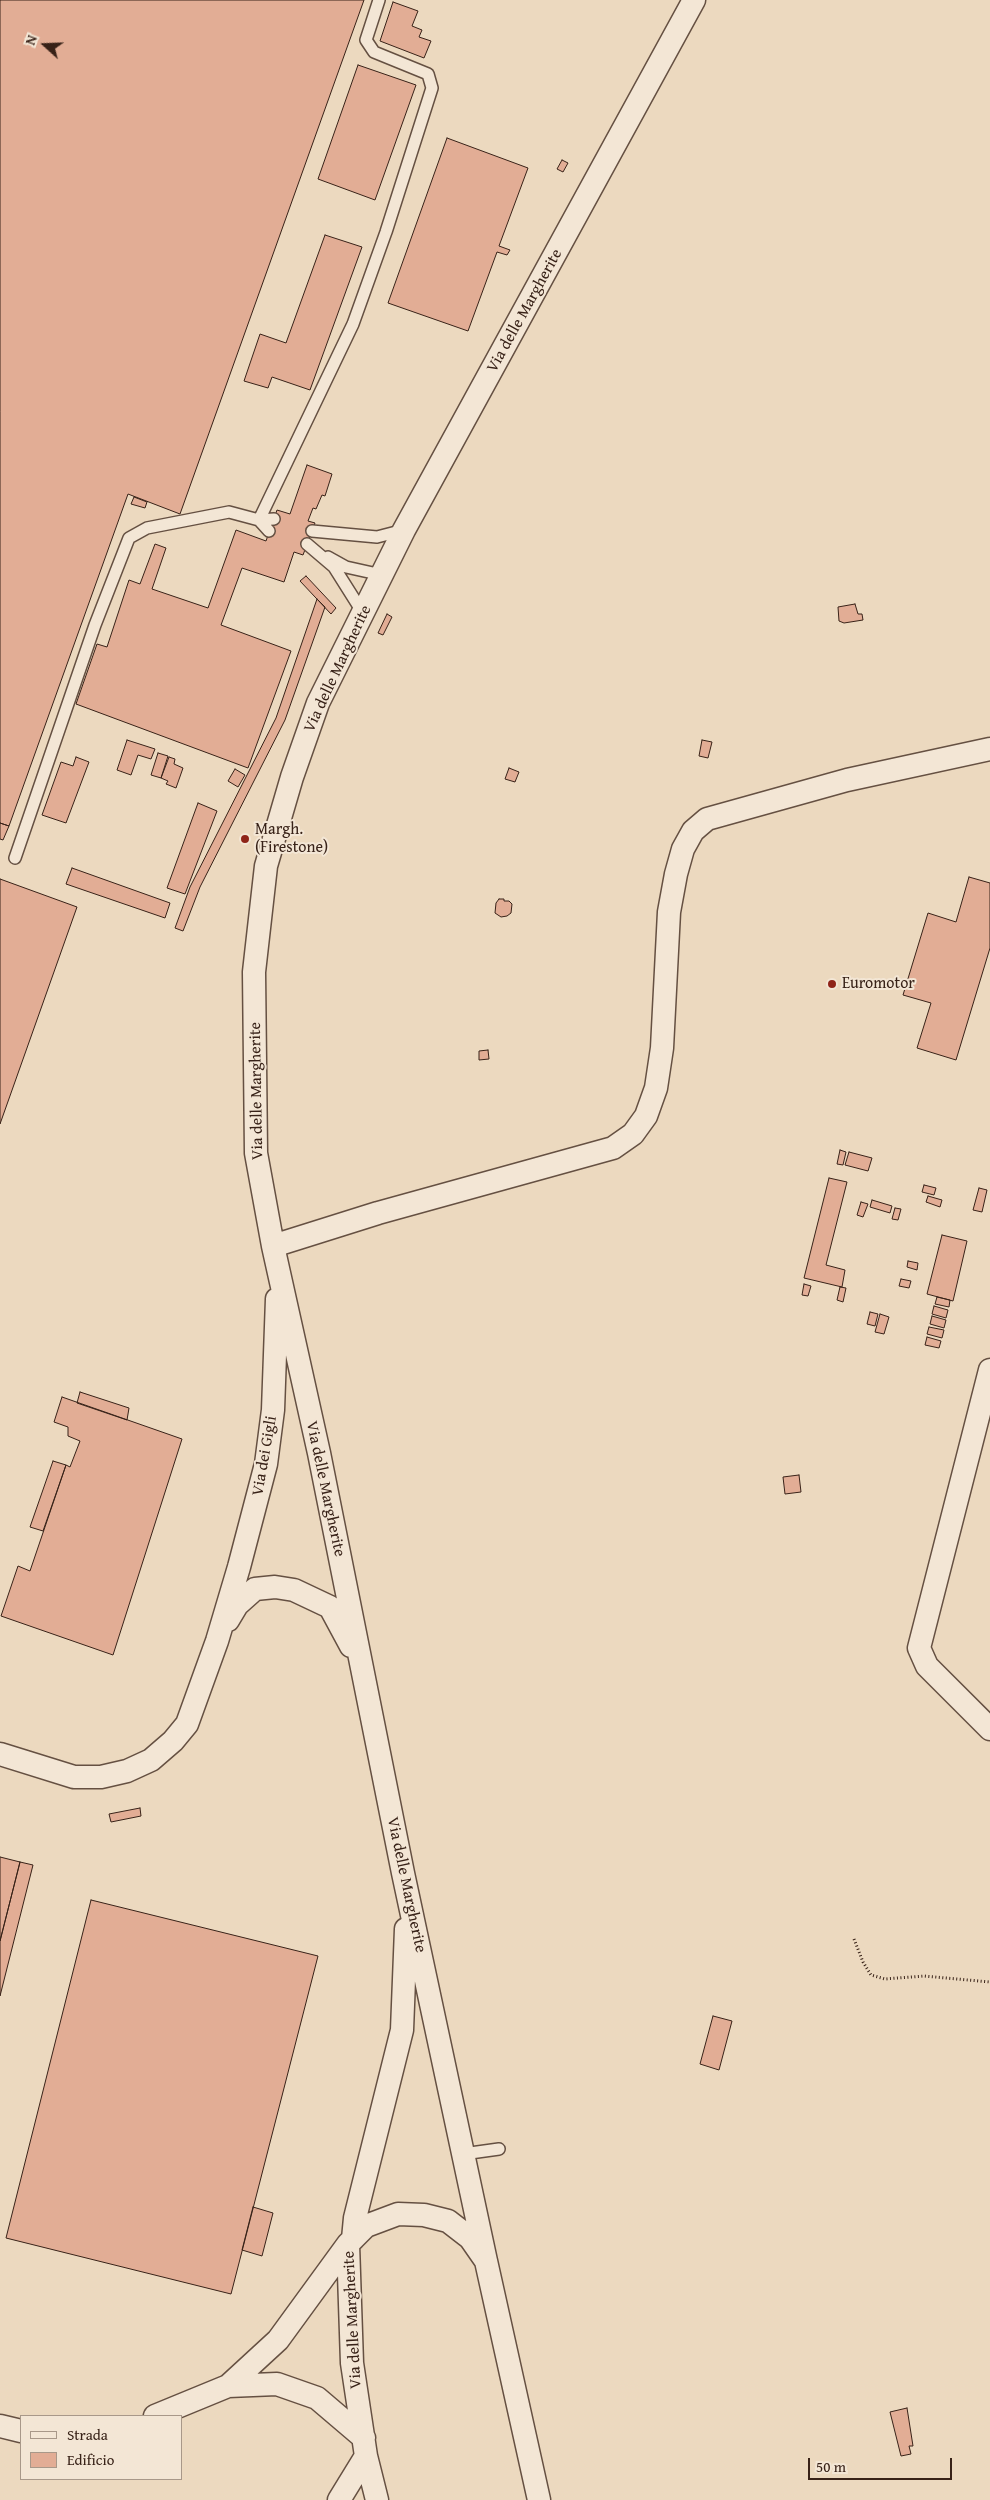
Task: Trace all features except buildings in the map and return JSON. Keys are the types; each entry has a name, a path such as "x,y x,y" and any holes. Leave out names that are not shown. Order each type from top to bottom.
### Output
{"street":[{"name":"Via delle Margherite","path":"538,2500 462,2154 403,1873 319,1453 275,1256 256,1153 254,972 266,866 292,777 318,703 404,530 694,0"},
{"path":"275,1256 388,1210 613,1148 633,1134 646,1116 656,1088 662,1048 669,912 683,849 693,831 707,819 847,780 990,749"},
{"name":"Via dei Gigli","path":"0,1754 74,1777 101,1777 127,1771 151,1760 173,1742 188,1724 217,1641 266,1464 273,1410 275,1256"},
{"path":"990,1370 920,1648 927,1666 990,1729"},
{"name":"Via dei Gigli","path":"217,1641 237,1605 255,1589 275,1587 294,1590 330,1607 344,1636 360,1659"},
{"path":"158,2415 228,2386 278,2340 351,2242 355,2218 402,2030 406,1931 403,1873"},
{"name":"Via delle Margherite","path":"377,2500 365,2447 352,2363 351,2242 366,2226 398,2214 424,2215 448,2221 470,2238 486,2261"},
{"path":"228,2386 277,2384 317,2398 365,2447 339,2500"},
{"path":"0,2426 20,2431"}],"lane":[{"path":"259,520 353,324 386,232 432,88 428,74 374,52 366,40 379,0"},
{"path":"15,858 95,625 128,538 147,528 229,512 259,520 274,519"},
{"path":"259,520 269,530"},
{"path":"312,531 377,537 404,530"},
{"path":"363,613 334,567 307,544 346,567 382,575"},
{"path":"462,2154 499,2149"}],"path":[{"path":"854,1938 863,1962 872,1975 885,1979 924,1976 990,1982"}],"place":[{"name":"Margh. (Firestone)","path":"245,839"},
{"name":"Euromotor","path":"832,984"}]}
